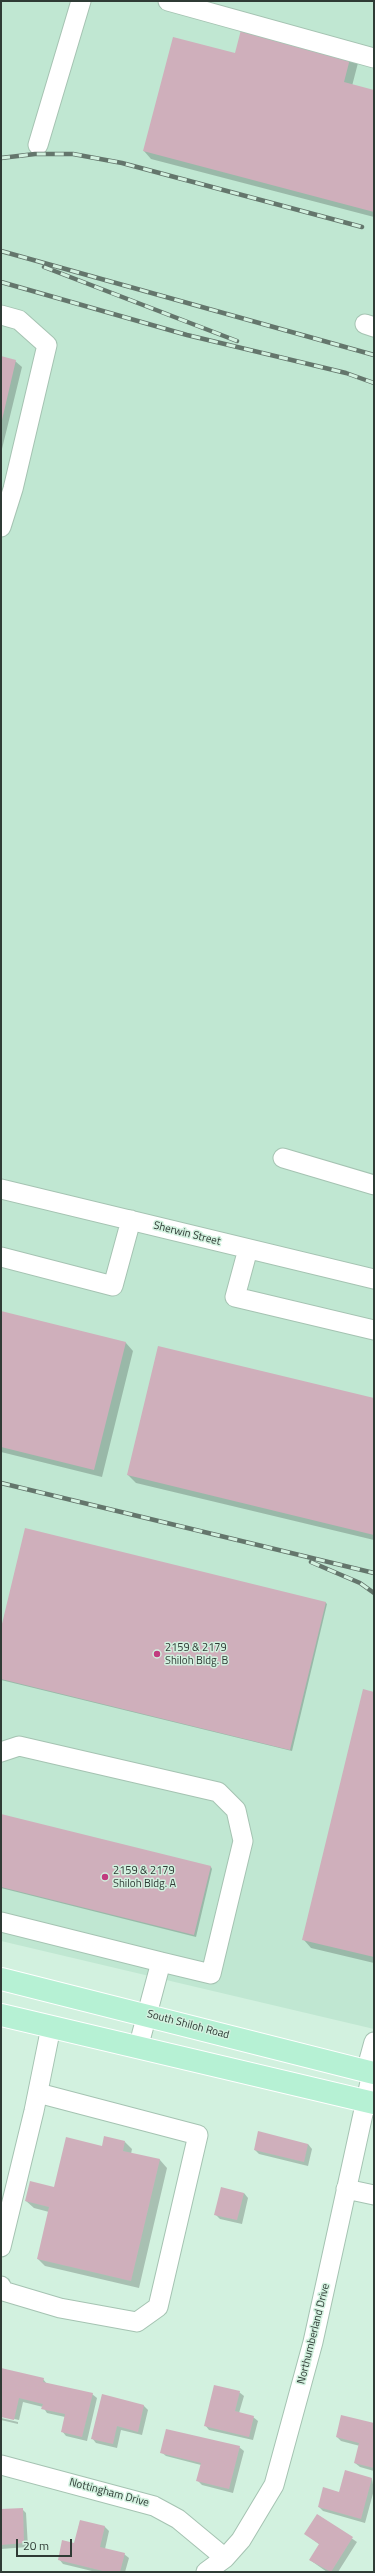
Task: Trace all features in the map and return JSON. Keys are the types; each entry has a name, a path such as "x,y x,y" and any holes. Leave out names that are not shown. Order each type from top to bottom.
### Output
{"main road":[{"name":"South Shiloh Road","path":"1,1979 146,2014 371,2072"},
{"path":"1,2014 138,2048 370,2102"}],"street":[{"path":"38,145 81,1"},
{"path":"168,1 374,58"},
{"path":"1,315 20,320 47,345 13,489 1,527"},
{"path":"283,1158 374,1185"},
{"name":"Sherwin Street","path":"1,1189 374,1279"},
{"path":"1,1257 113,1286 131,1220"},
{"path":"248,1249 235,1297 374,1330"},
{"path":"1,1752 19,1746 218,1792 236,1810 243,1841 211,1974 1,1922"},
{"path":"138,2048 161,1962"},
{"path":"1,2247 38,2093 51,2026"},
{"name":"Northumberland Drive","path":"206,2572 225,2558 241,2540 274,2485 313,2342 346,2189 370,2102 374,2042"},
{"path":"1,2286 3,2291 60,2308 137,2322 158,2308 198,2135 38,2093"},
{"path":"346,2189 374,2195"},
{"name":"Nottingham Drive","path":"1,2465 154,2506 178,2519 225,2558"}],"shaded area":[{"path":"1,1 374,1 374,2029 1,1941"}],"building":[{"path":"242,26 351,55 344,82 374,90 374,212 143,151 173,37 235,53"},
{"path":"1,356 16,360 2,420 1,420"},
{"path":"1,1311 126,1342 94,1470 1,1447"},
{"path":"158,1346 374,1398 374,1535 127,1475"},
{"name":"2159 & 2179 Shiloh Bldg. B","path":"25,1528 326,1602 290,1750 1,1679 1,1628"},
{"path":"363,1689 374,1692 374,1957 302,1940"},
{"name":"2159 & 2179 Shiloh Bldg. A","path":"1,1814 211,1866 194,1935 1,1887"},
{"path":"258,2131 308,2144 304,2162 254,2150"},
{"path":"104,2136 125,2141 123,2151 160,2159 131,2281 37,2259 49,2207 25,2201 30,2181 54,2187 66,2137 102,2146"},
{"path":"221,2187 244,2193 237,2220 214,2215"},
{"path":"1,2368 44,2378 43,2382 93,2393 82,2437 61,2432 65,2414 41,2409 43,2404 19,2398 14,2420 1,2417"},
{"path":"214,2385 240,2391 235,2411 254,2416 249,2437 204,2426"},
{"path":"102,2394 144,2405 138,2432 117,2426 113,2444 91,2439"},
{"path":"341,2415 374,2423 374,2468 354,2463 359,2443 336,2437"},
{"path":"166,2429 240,2446 229,2489 196,2481 201,2463 160,2453"},
{"path":"345,2470 372,2478 361,2519 318,2507 323,2487 339,2492"},
{"path":"23,2508 24,2543 1,2545 1,2509"},
{"path":"317,2514 353,2537 331,2572 309,2560 319,2544 304,2534"},
{"path":"80,2520 105,2526 100,2547 125,2553 120,2572 107,2572 58,2560 62,2540 74,2543"}],"railway":[{"path":"1,158 35,154 73,154 122,163 362,227"},
{"path":"1,251 374,355"},
{"path":"44,267 237,341"},
{"path":"1,282 187,335 346,373 374,383"},
{"path":"1,1483 374,1573"},
{"path":"311,1562 360,1583 374,1593"}],"place":[{"name":"2159 & 2179 Shiloh Bldg. B","path":"157,1654"},
{"name":"2159 & 2179 Shiloh Bldg. A","path":"105,1877"}]}
